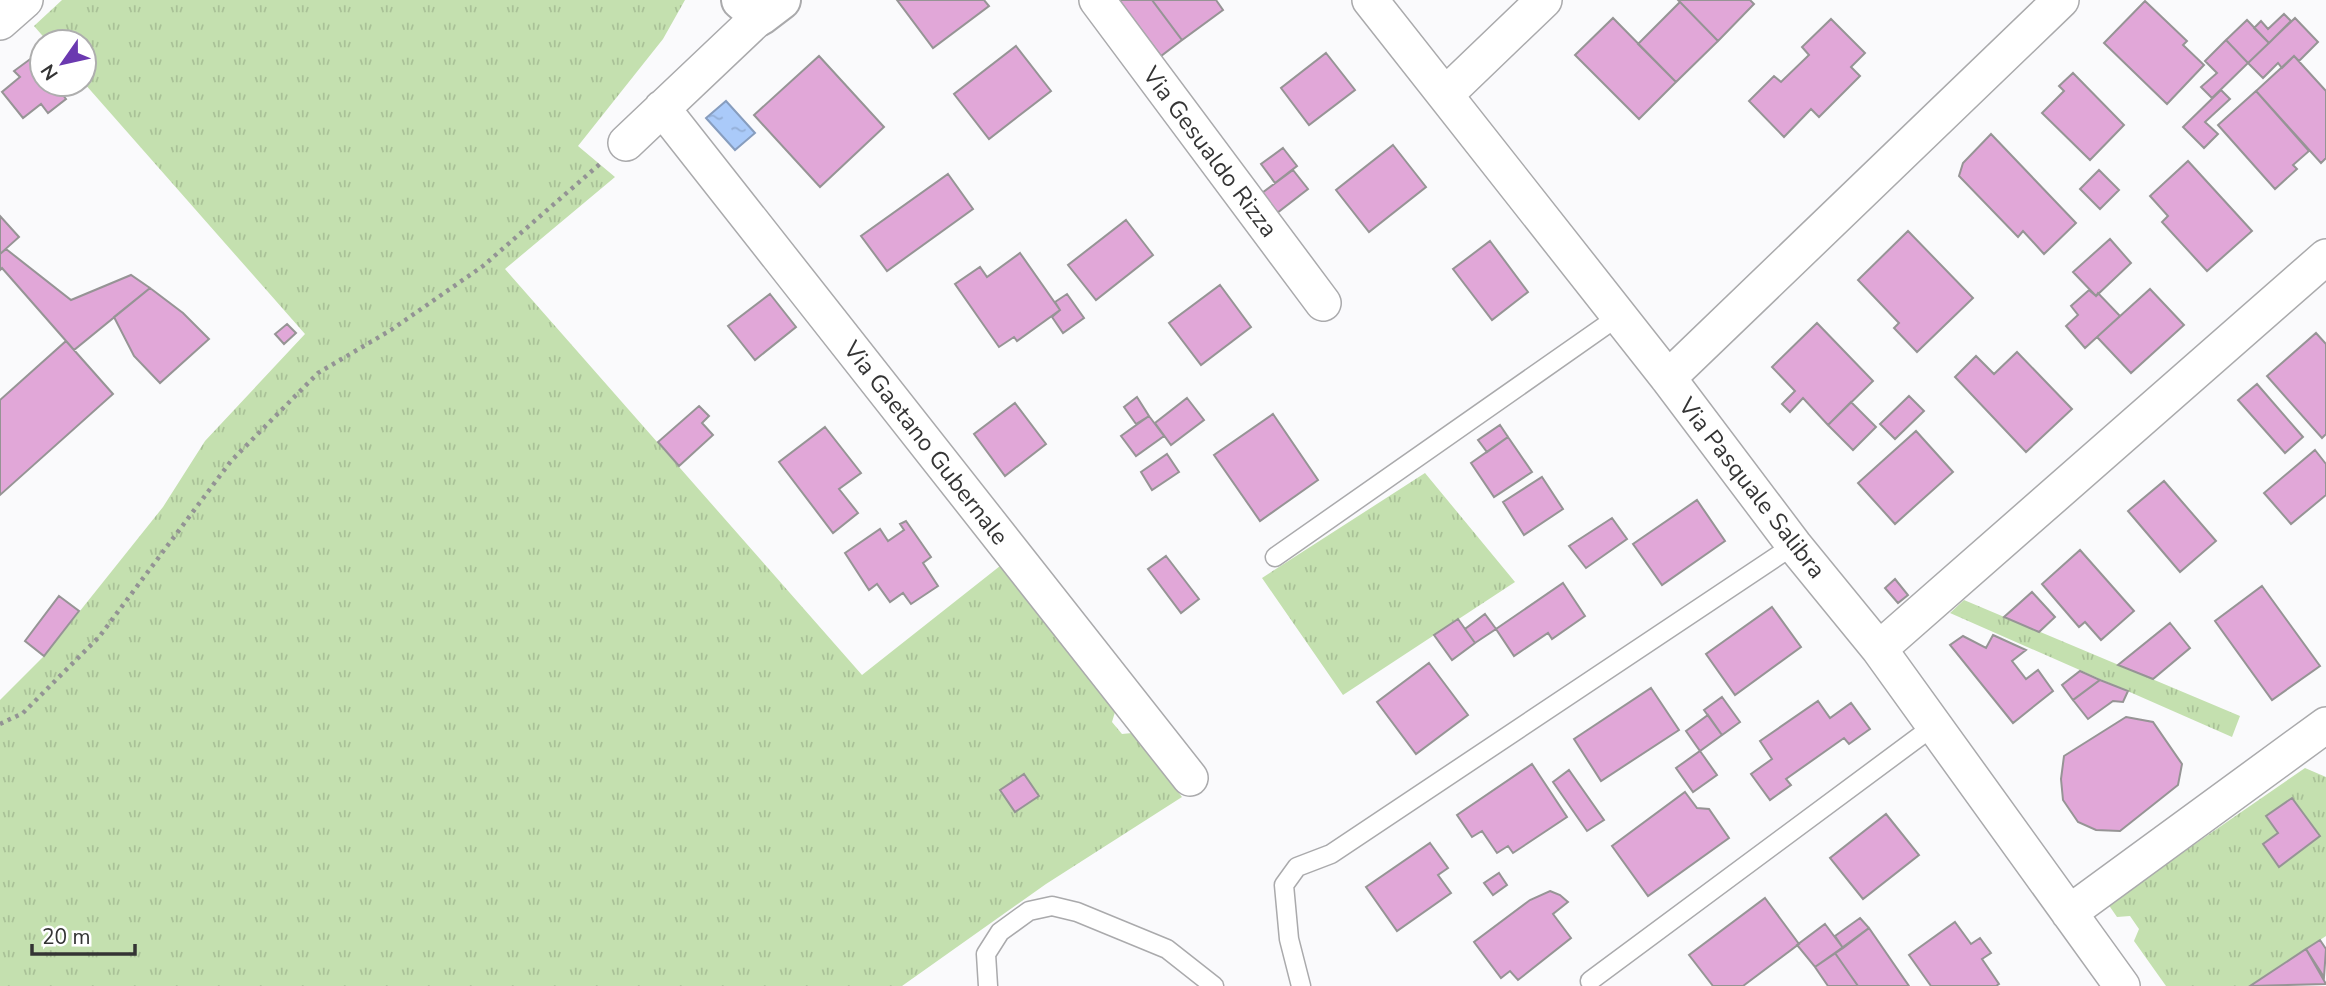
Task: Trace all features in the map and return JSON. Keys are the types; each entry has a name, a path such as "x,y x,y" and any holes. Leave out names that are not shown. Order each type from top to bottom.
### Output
{"street":[{"path":"0,22 25,0"},
{"name":"Via Gesualdo Rizza","path":"1097,0 1323,303"},
{"name":"Via Pasquale Salibra","path":"1370,0 1668,378 1794,545 1879,649 2069,913 2114,983"},
{"path":"1445,95 1544,0"},
{"path":"1668,378 2061,0"},
{"path":"625,143 760,5"},
{"name":"Via Gaetano Gubernale","path":"662,108 1190,778"},
{"path":"1879,649 2326,257"},
{"path":"2069,913 2326,725"}],"lane":[{"path":"1275,557 1619,316"},
{"path":"1301,986 1289,939 1284,885 1297,867 1331,854 1794,545"},
{"path":"1590,981 1935,725"},
{"path":"988,986 986,954 1000,932 1029,911 1052,905 1167,949 1214,986"}],"path":[{"path":"0,724 23,713 99,637 232,461 318,373 391,330 483,267 625,143"}],"green space":[{"path":"62,0 685,0 663,39 578,146 615,177 505,269 862,675 1000,566 1115,712 1112,722 1122,734 1132,733 1182,797 1046,884 902,986 0,986 0,700 44,656 163,507 205,441 305,334 97,98 98,28 34,26"},
{"path":"1425,473 1515,582 1343,695 1262,578"},
{"path":"1964,600 2240,716 2232,737 1950,613"},
{"path":"2305,768 2326,777 2326,936 2250,986 2166,986 2134,941 2139,929 2130,916 2117,917 2108,904"}],"water":[{"path":"726,101 755,133 735,150 706,118"}],"building":[{"path":"897,0 984,0 989,6 933,48"},
{"path":"1119,0 1152,0 1182,40 1161,56"},
{"path":"1152,0 1216,0 1223,10 1182,40"},
{"path":"1678,0 1750,0 1754,4 1718,41"},
{"path":"2145,1 2187,41 2183,45 2204,65 2167,104 2104,43"},
{"path":"1680,2 1718,41 1676,82 1638,44"},
{"path":"2284,14 2291,21 2269,43 2254,28 2261,21 2268,29"},
{"path":"1613,18 1676,82 1639,119 1575,55"},
{"path":"2295,18 2318,42 2299,61 2294,56 2282,68 2278,63 2263,78 2248,63"},
{"path":"1831,19 1865,53 1851,67 1860,76 1819,117 1811,109 1784,137 1749,101 1774,76 1781,82 1809,55 1802,47"},
{"path":"2247,20 2269,43 2248,63 2226,40"},
{"path":"2226,40 2248,63 2212,98 2201,87 2217,73 2205,61"},
{"path":"1016,46 1051,91 989,139 954,94"},
{"path":"1326,53 1355,90 1309,125 1281,88"},
{"path":"819,56 884,127 820,187 754,115"},
{"path":"2294,56 2326,91 2326,158 2321,163 2256,91"},
{"path":"28,61 28,98 66,99 48,113 41,104 23,118 2,92 20,77 14,71"},
{"path":"2073,73 2124,125 2090,160 2042,113 2064,91 2059,86"},
{"path":"2221,90 2230,99 2205,122 2218,134 2204,148 2183,127"},
{"path":"2256,91 2309,151 2293,165 2297,169 2275,189 2218,125"},
{"path":"1991,134 2076,223 2044,254 2023,231 2018,237 1959,176 1963,163"},
{"path":"1393,145 1426,187 1369,232 1336,190"},
{"path":"1283,148 1297,166 1275,183 1261,164"},
{"path":"2188,161 2252,231 2207,271 2162,222 2168,216 2150,196"},
{"path":"1293,170 1308,189 1277,213 1262,193"},
{"path":"2099,170 2119,190 2100,209 2080,189"},
{"path":"948,174 973,209 887,271 861,236"},
{"path":"0,216 19,237 0,254"},
{"path":"1126,220 1153,255 1096,300 1068,265"},
{"path":"1908,231 1973,298 1917,352 1894,328 1899,323 1858,280"},
{"path":"2110,239 2131,263 2096,296 2073,272"},
{"path":"1490,241 1528,292 1492,320 1453,269"},
{"path":"6,249 71,300 131,275 150,288 74,350 2,268 0,270 0,254"},
{"path":"1020,253 1060,310 1017,341 1014,337 999,347 955,284 980,267 987,277"},
{"path":"1220,285 1251,327 1201,365 1169,323"},
{"path":"150,288 183,313 209,339 160,383 134,356 114,317"},
{"path":"2150,289 2184,325 2131,373 2097,337"},
{"path":"2089,290 2096,296 2098,293 2120,316 2085,348 2066,326 2078,315 2071,306"},
{"path":"770,294 796,327 755,360 728,326"},
{"path":"1067,294 1084,318 1063,333 1052,317 1060,310 1055,302"},
{"path":"1817,323 1873,381 1828,425 1803,398 1790,412 1782,404 1795,391 1772,367"},
{"path":"287,324 296,333 284,344 275,334"},
{"path":"2316,333 2326,344 2326,434 2322,438 2267,376"},
{"path":"66,341 113,394 0,495 0,400"},
{"path":"2017,352 2072,409 2026,452 1955,377 1976,356 1994,374"},
{"path":"2257,384 2303,437 2285,453 2238,400"},
{"path":"1909,396 1924,411 1895,439 1880,424"},
{"path":"1137,397 1149,416 1136,424 1124,407"},
{"path":"1187,398 1204,420 1171,445 1155,423"},
{"path":"1851,402 1876,427 1853,450 1828,425"},
{"path":"1015,403 1046,444 1005,476 974,434"},
{"path":"699,406 709,416 702,423 713,435 679,466 658,442"},
{"path":"1273,414 1318,480 1260,521 1214,455"},
{"path":"1149,416 1164,436 1136,456 1121,436"},
{"path":"1500,425 1508,437 1487,452 1478,440"},
{"path":"825,427 861,473 839,489 858,513 833,533 779,462"},
{"path":"1916,431 1953,472 1895,524 1858,483"},
{"path":"1508,437 1532,472 1494,497 1471,463"},
{"path":"2315,450 2326,464 2326,495 2291,524 2264,493"},
{"path":"1167,454 1179,472 1152,490 1141,472"},
{"path":"1542,477 1563,509 1524,535 1503,502"},
{"path":"2164,481 2216,541 2180,572 2128,511"},
{"path":"1697,500 1725,541 1662,585 1633,544"},
{"path":"1612,518 1627,539 1586,568 1569,546"},
{"path":"906,521 931,557 923,563 938,586 911,604 903,593 890,602 877,584 869,590 845,553 880,529 888,541 904,530 900,524"},
{"path":"2080,550 2134,611 2101,640 2085,622 2079,627 2042,584"},
{"path":"1166,556 1199,599 1181,613 1148,569"},
{"path":"1895,579 1908,595 1898,603 1885,588"},
{"path":"1563,583 1585,616 1552,639 1548,633 1514,656 1496,629"},
{"path":"2262,586 2320,666 2272,700 2215,621"},
{"path":"2032,592 2055,617 2039,632 2004,617"},
{"path":"59,596 79,611 44,656 25,641"},
{"path":"1772,607 1801,647 1735,695 1706,654"},
{"path":"1485,614 1496,629 1475,643 1465,629"},
{"path":"1458,619 1475,643 1452,660 1434,635"},
{"path":"2170,623 2190,648 2153,679 2118,665"},
{"path":"1993,635 2026,650 2012,661 2026,679 2038,670 2053,691 2013,723 1950,645 1963,636 1986,648"},
{"path":"1429,663 1468,715 1416,754 1377,702"},
{"path":"2080,671 2100,680 2073,700 2062,685"},
{"path":"2100,680 2128,691 2123,702 2113,701 2088,719 2073,700"},
{"path":"1651,688 1679,730 1601,781 1574,739"},
{"path":"1722,697 1740,722 1722,735 1704,710"},
{"path":"1818,701 1830,718 1851,703 1870,729 1849,744 1844,738 1786,779 1791,785 1770,800 1751,774 1772,759 1760,741"},
{"path":"1708,715 1722,735 1700,751 1686,731"},
{"path":"2126,717 2153,722 2182,764 2178,785 2120,831 2096,830 2078,822 2063,800 2061,779 2064,756"},
{"path":"1700,751 1717,775 1693,792 1676,768"},
{"path":"1532,764 1567,817 1513,853 1508,846 1497,853 1482,831 1472,837 1457,815"},
{"path":"1569,770 1604,820 1587,831 1553,782"},
{"path":"1024,774 1039,796 1015,812 1000,790"},
{"path":"1685,792 1697,808 1709,809 1729,838 1648,896 1612,846"},
{"path":"2292,798 2320,836 2279,867 2263,844 2278,833 2266,816"},
{"path":"1886,814 1919,855 1863,899 1830,858"},
{"path":"1430,843 1448,868 1438,875 1451,893 1397,931 1366,887"},
{"path":"1499,873 1507,885 1493,895 1484,883"},
{"path":"1550,891 1568,902 1553,914 1571,938 1518,980 1510,971 1501,978 1474,942 1530,900"},
{"path":"1765,898 1799,944 1743,986 1713,986 1689,955"},
{"path":"1860,918 1869,928 1843,948 1835,936"},
{"path":"1955,922 1971,944 1980,938 1991,953 1982,959 1999,984 1931,986 1909,955"},
{"path":"1825,924 1843,948 1815,967 1797,945"},
{"path":"1869,928 1909,986 1858,986 1835,953"},
{"path":"2320,940 2326,949 2324,977 2306,949"},
{"path":"2306,949 2326,984 2250,986"},
{"path":"1835,953 1858,986 1828,986 1815,967"}]}
